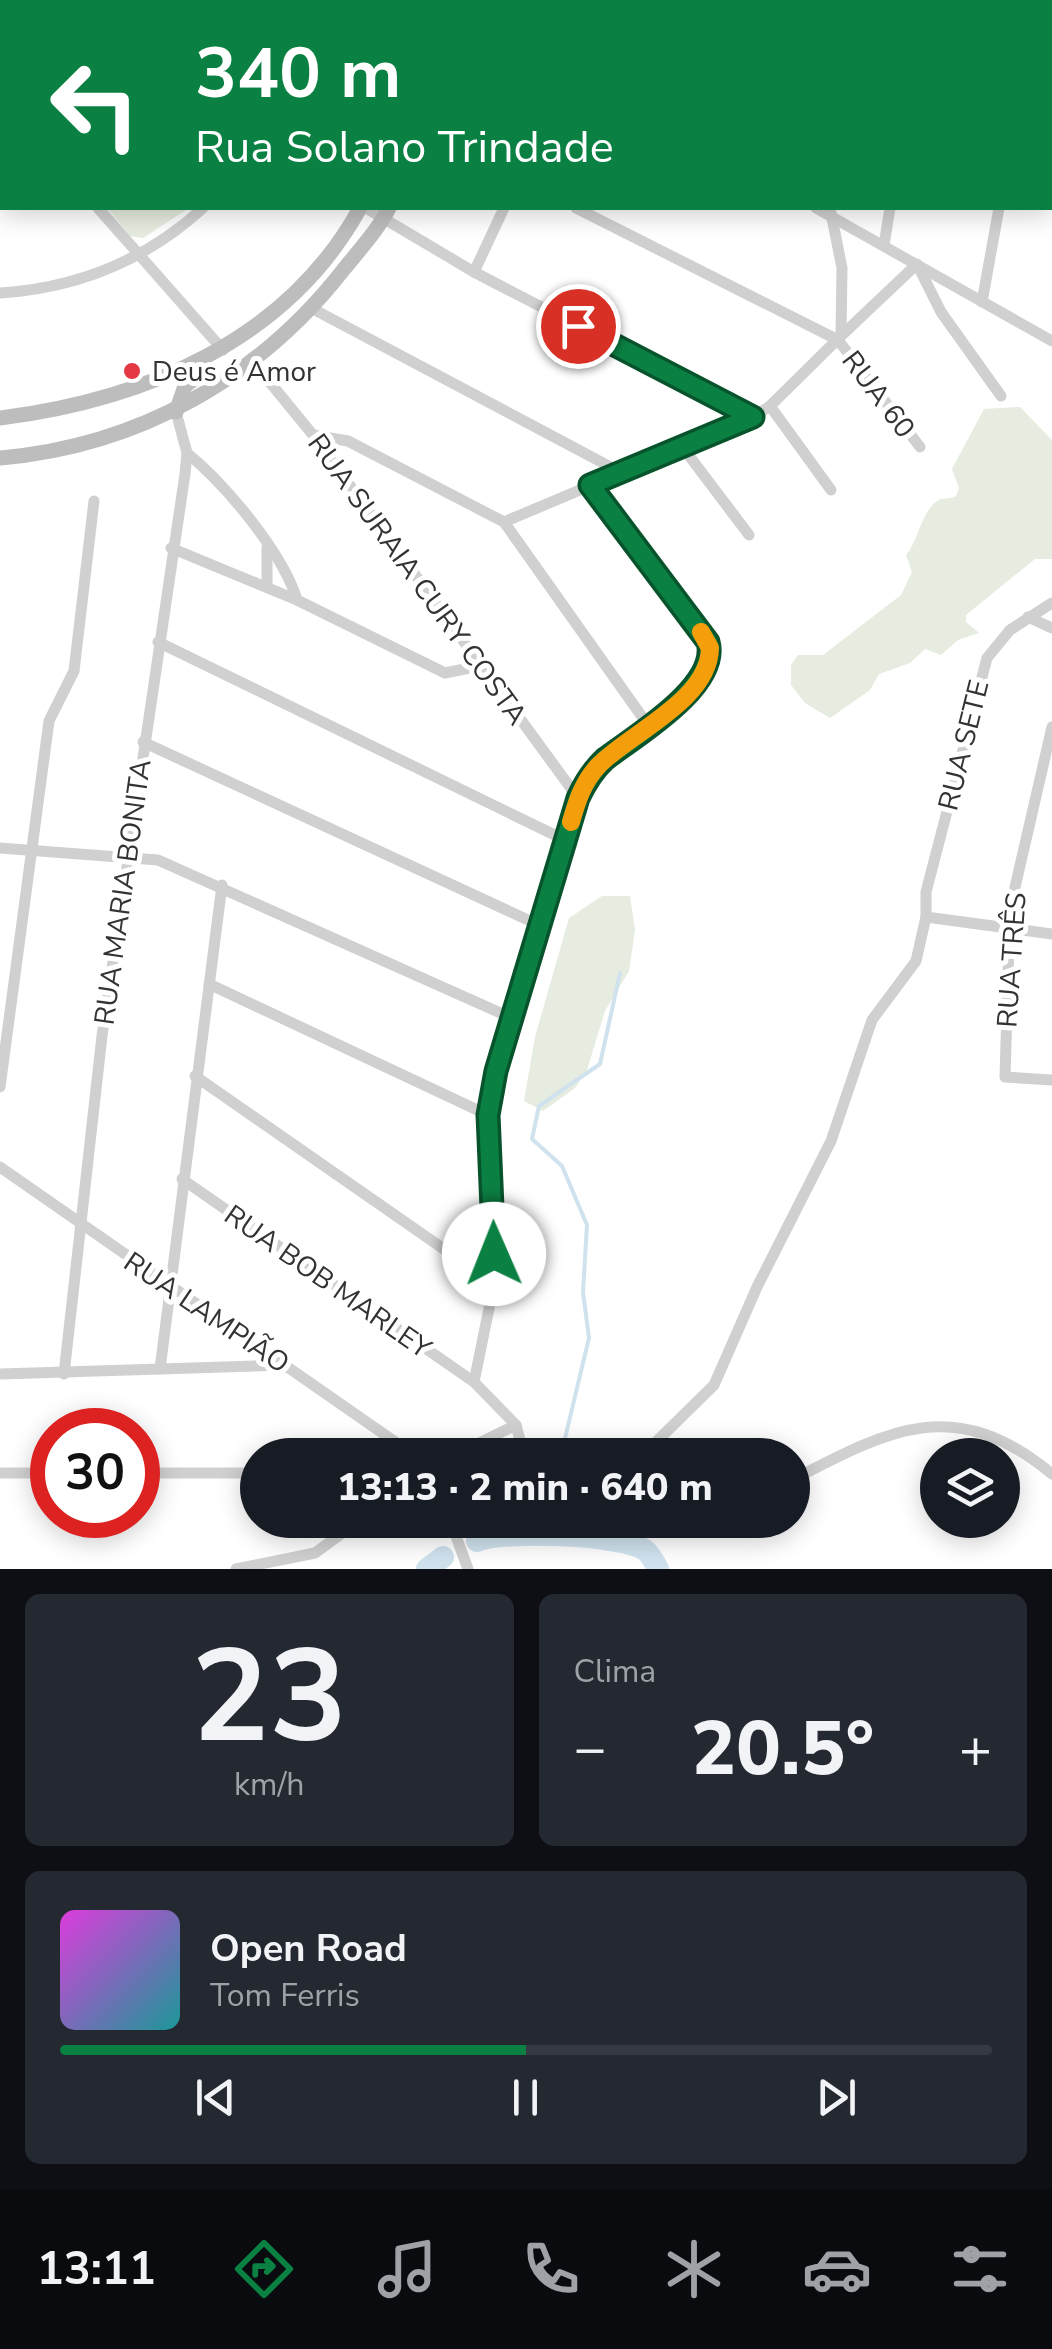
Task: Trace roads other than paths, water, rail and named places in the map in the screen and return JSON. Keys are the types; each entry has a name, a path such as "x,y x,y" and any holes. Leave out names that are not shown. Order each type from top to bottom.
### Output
{"main road":[{"path":"176,412 186,386 295,290 361,210"},
{"path":"0,458 104,437 176,412 254,363 313,309 387,213"},
{"path":"0,418 134,390 223,350"}],"street":[{"path":"100,210 223,350"},
{"path":"0,293 93,277 138,258 200,210"},
{"path":"474,272 503,210"},
{"path":"580,210 840,338"},
{"path":"884,245 890,210"},
{"path":"982,302 999,210"},
{"path":"831,212 842,268 840,338"},
{"path":"831,212 1052,341"},
{"path":"387,213 474,272 753,417"},
{"path":"504,522 753,417 770,406 917,264"},
{"path":"917,264 941,312 1001,396"},
{"path":"313,309 620,472"},
{"name":"RUA 60","path":"840,338 920,448"},
{"name":"RUA SURAIA CURY COSTA","path":"254,363 314,435 478,666 578,798"},
{"path":"770,406 832,490"},
{"name":"RUA MARIA BONITA","path":"64,1374 128,855 186,454 176,412"},
{"path":"314,435 348,441 504,522 650,728"},
{"path":"684,449 749,534"},
{"path":"186,454 219,484 289,573 297,600"},
{"path":"474,1382 494,1284 488,1115 496,1071 578,798 604,760 650,728 706,668 710,648 590,485"},
{"path":"1,1079 52,710 74,671 94,501"},
{"path":"267,547 267,588"},
{"path":"171,548 297,600 445,673 478,666"},
{"name":"RUA SETE","path":"661,1438 714,1385 831,1141 872,1020 916,961 926,917 926,892 983,668 1001,638 1052,603"},
{"path":"1028,617 1052,628"},
{"path":"158,642 565,840"},
{"name":"RUA TRÊS","path":"1052,727 1008,931 1005,1077 1052,1080"},
{"path":"144,742 541,926"},
{"path":"0,848 158,860 514,1019"},
{"path":"160,1369 194,1076 222,886"},
{"path":"926,917 1052,934"},
{"path":"210,984 488,1115"},
{"path":"194,1076 494,1284"},
{"name":"RUA LAMPIÃO","path":"0,1167 389,1438"},
{"name":"RUA BOB MARLEY","path":"182,1179 474,1382 516,1425"},
{"path":"0,1374 285,1366"},
{"path":"490,1438 516,1425 519,1438"},
{"path":"810,1471 874,1437 908,1428 952,1427 984,1432 1052,1474"},
{"path":"0,1473 30,1473"},
{"path":"160,1473 240,1473"},
{"path":"236,1569 315,1553 335,1538"},
{"path":"457,1538 468,1569"}],"waterway":[{"path":"565,1438 589,1338 583,1292 587,1225 562,1166 532,1139 539,1106 600,1064 620,973"},
{"path":"477,1541 535,1535 612,1540 645,1550 658,1569"},
{"path":"427,1569 443,1557"}],"place":[{"name":"Deus é Amor","path":"132,371"}]}
